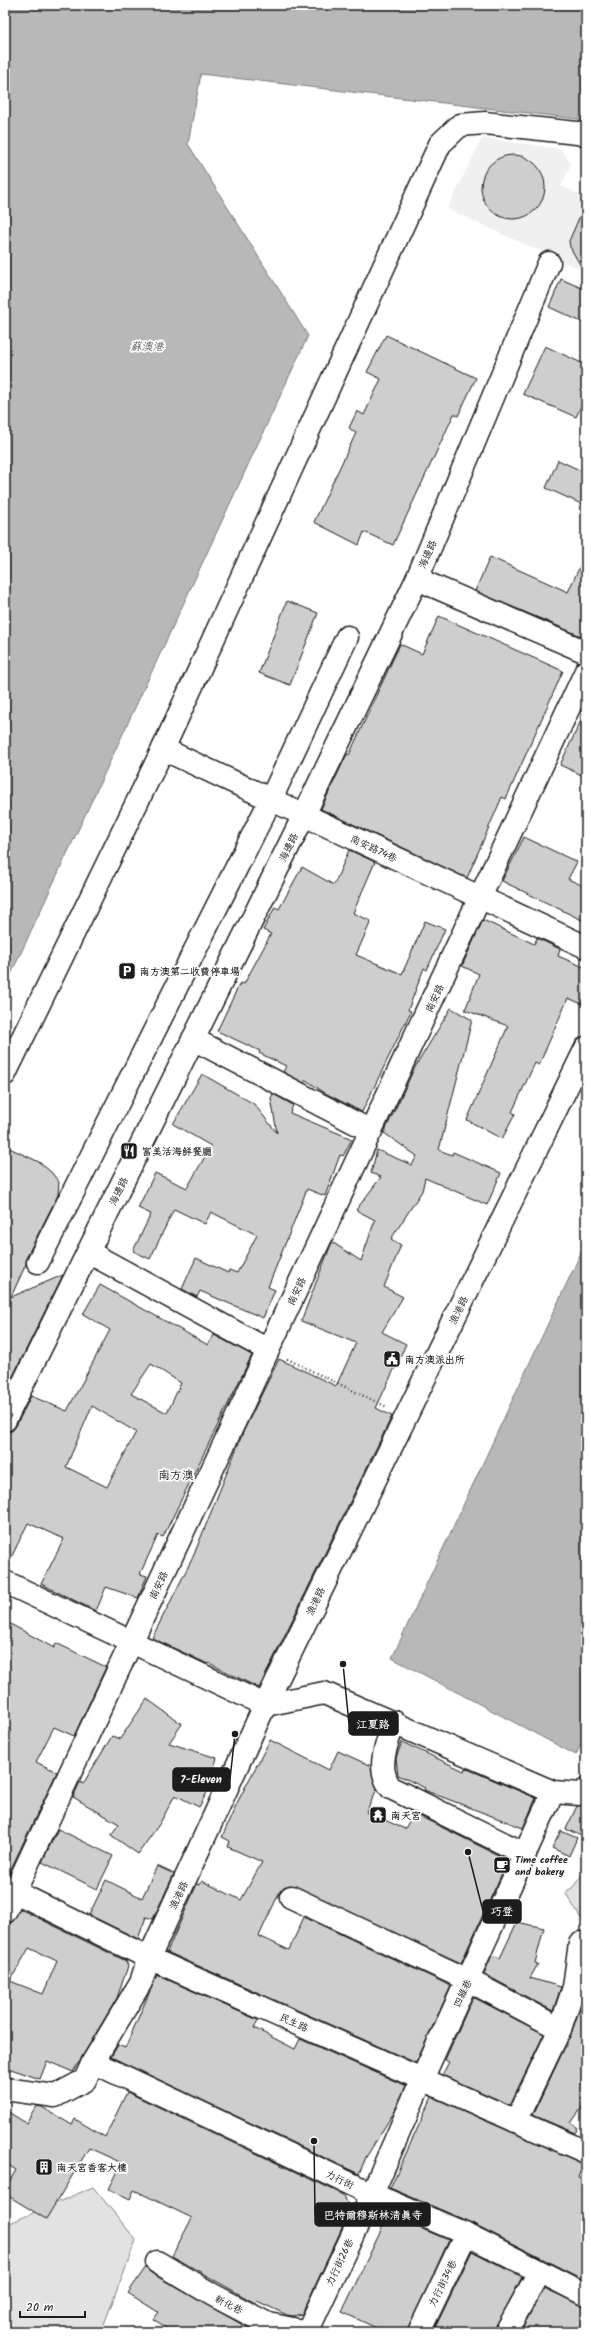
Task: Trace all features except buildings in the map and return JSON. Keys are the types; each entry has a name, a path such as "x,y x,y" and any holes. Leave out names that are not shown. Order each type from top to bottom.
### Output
{"street":[{"path":"5,1074 163,749 440,144 460,124 485,123 586,134"},
{"name":"海邊路","path":"5,1420 304,815 417,579 549,264"},
{"path":"417,579 586,652"},
{"path":"38,1262 271,799 347,637"},
{"name":"南安路","path":"5,1912 10,1889 131,1642 481,898 586,671"},
{"name":"南安路74巷","path":"163,749 586,947"},
{"path":"193,1039 371,1131"},
{"name":"漁港路","path":"5,2089 55,2096 85,2080 93,2062 140,1982 149,1958 265,1705 586,1048"},
{"path":"88,1252 268,1350"},
{"path":"5,1582 265,1705 324,1693 553,1792 580,1794 586,1790"},
{"path":"394,1722 382,1757 384,1780 391,1788 525,1854"},
{"name":"四維巷","path":"372,2194 422,2079 553,1792"},
{"name":"民生路","path":"10,1889 149,1958 586,2152"},
{"path":"291,1897 468,1980 560,2029"},
{"path":"516,2121 560,2029 574,1987 580,1943"},
{"name":"力行街","path":"93,2062 372,2194 466,2234 586,2295"},
{"name":"力行街26巷","path":"307,2332 372,2194"},
{"name":"力行街34巷","path":"419,2332 466,2234"},
{"name":"新化巷","path":"157,2262 213,2295 268,2324 307,2332"},
{"path":"506,2332 539,2272"}],"path":[{"path":"268,1350 406,1416"}],"shaded area":[{"path":"482,138 561,149 571,164 561,186 586,197 586,272 447,209"},
{"path":"586,1870 586,1923 580,1917 565,1892 572,1888"},
{"path":"93,2187 136,2240 101,2332 5,2332 5,2217 10,2223"}],"water":[{"name":"蘇澳港","path":"5,5 586,5 586,120 201,74 188,144 308,336 5,987"},
{"path":"586,1242 586,1734 576,1755 392,1658"}],"place":[{"name":"南方澳第二收費停車場","path":"127,971"},
{"name":"富美活海鮮餐廳","path":"129,1151"},
{"name":"南方澳派出所","path":"392,1359"},
{"name":"江夏路","path":"343,1664"},
{"name":"7-Eleven","path":"235,1734"},
{"name":"南天宮","path":"378,1815"},
{"name":"巧登","path":"468,1852"},
{"name":"Time coffee and bakery","path":"502,1865"},
{"name":"巴特爾穆斯林清真寺","path":"314,2141"},
{"name":"南天宮香客大樓","path":"44,2167"}],"district":[{"name":"南方澳","path":"176,1475"}]}
